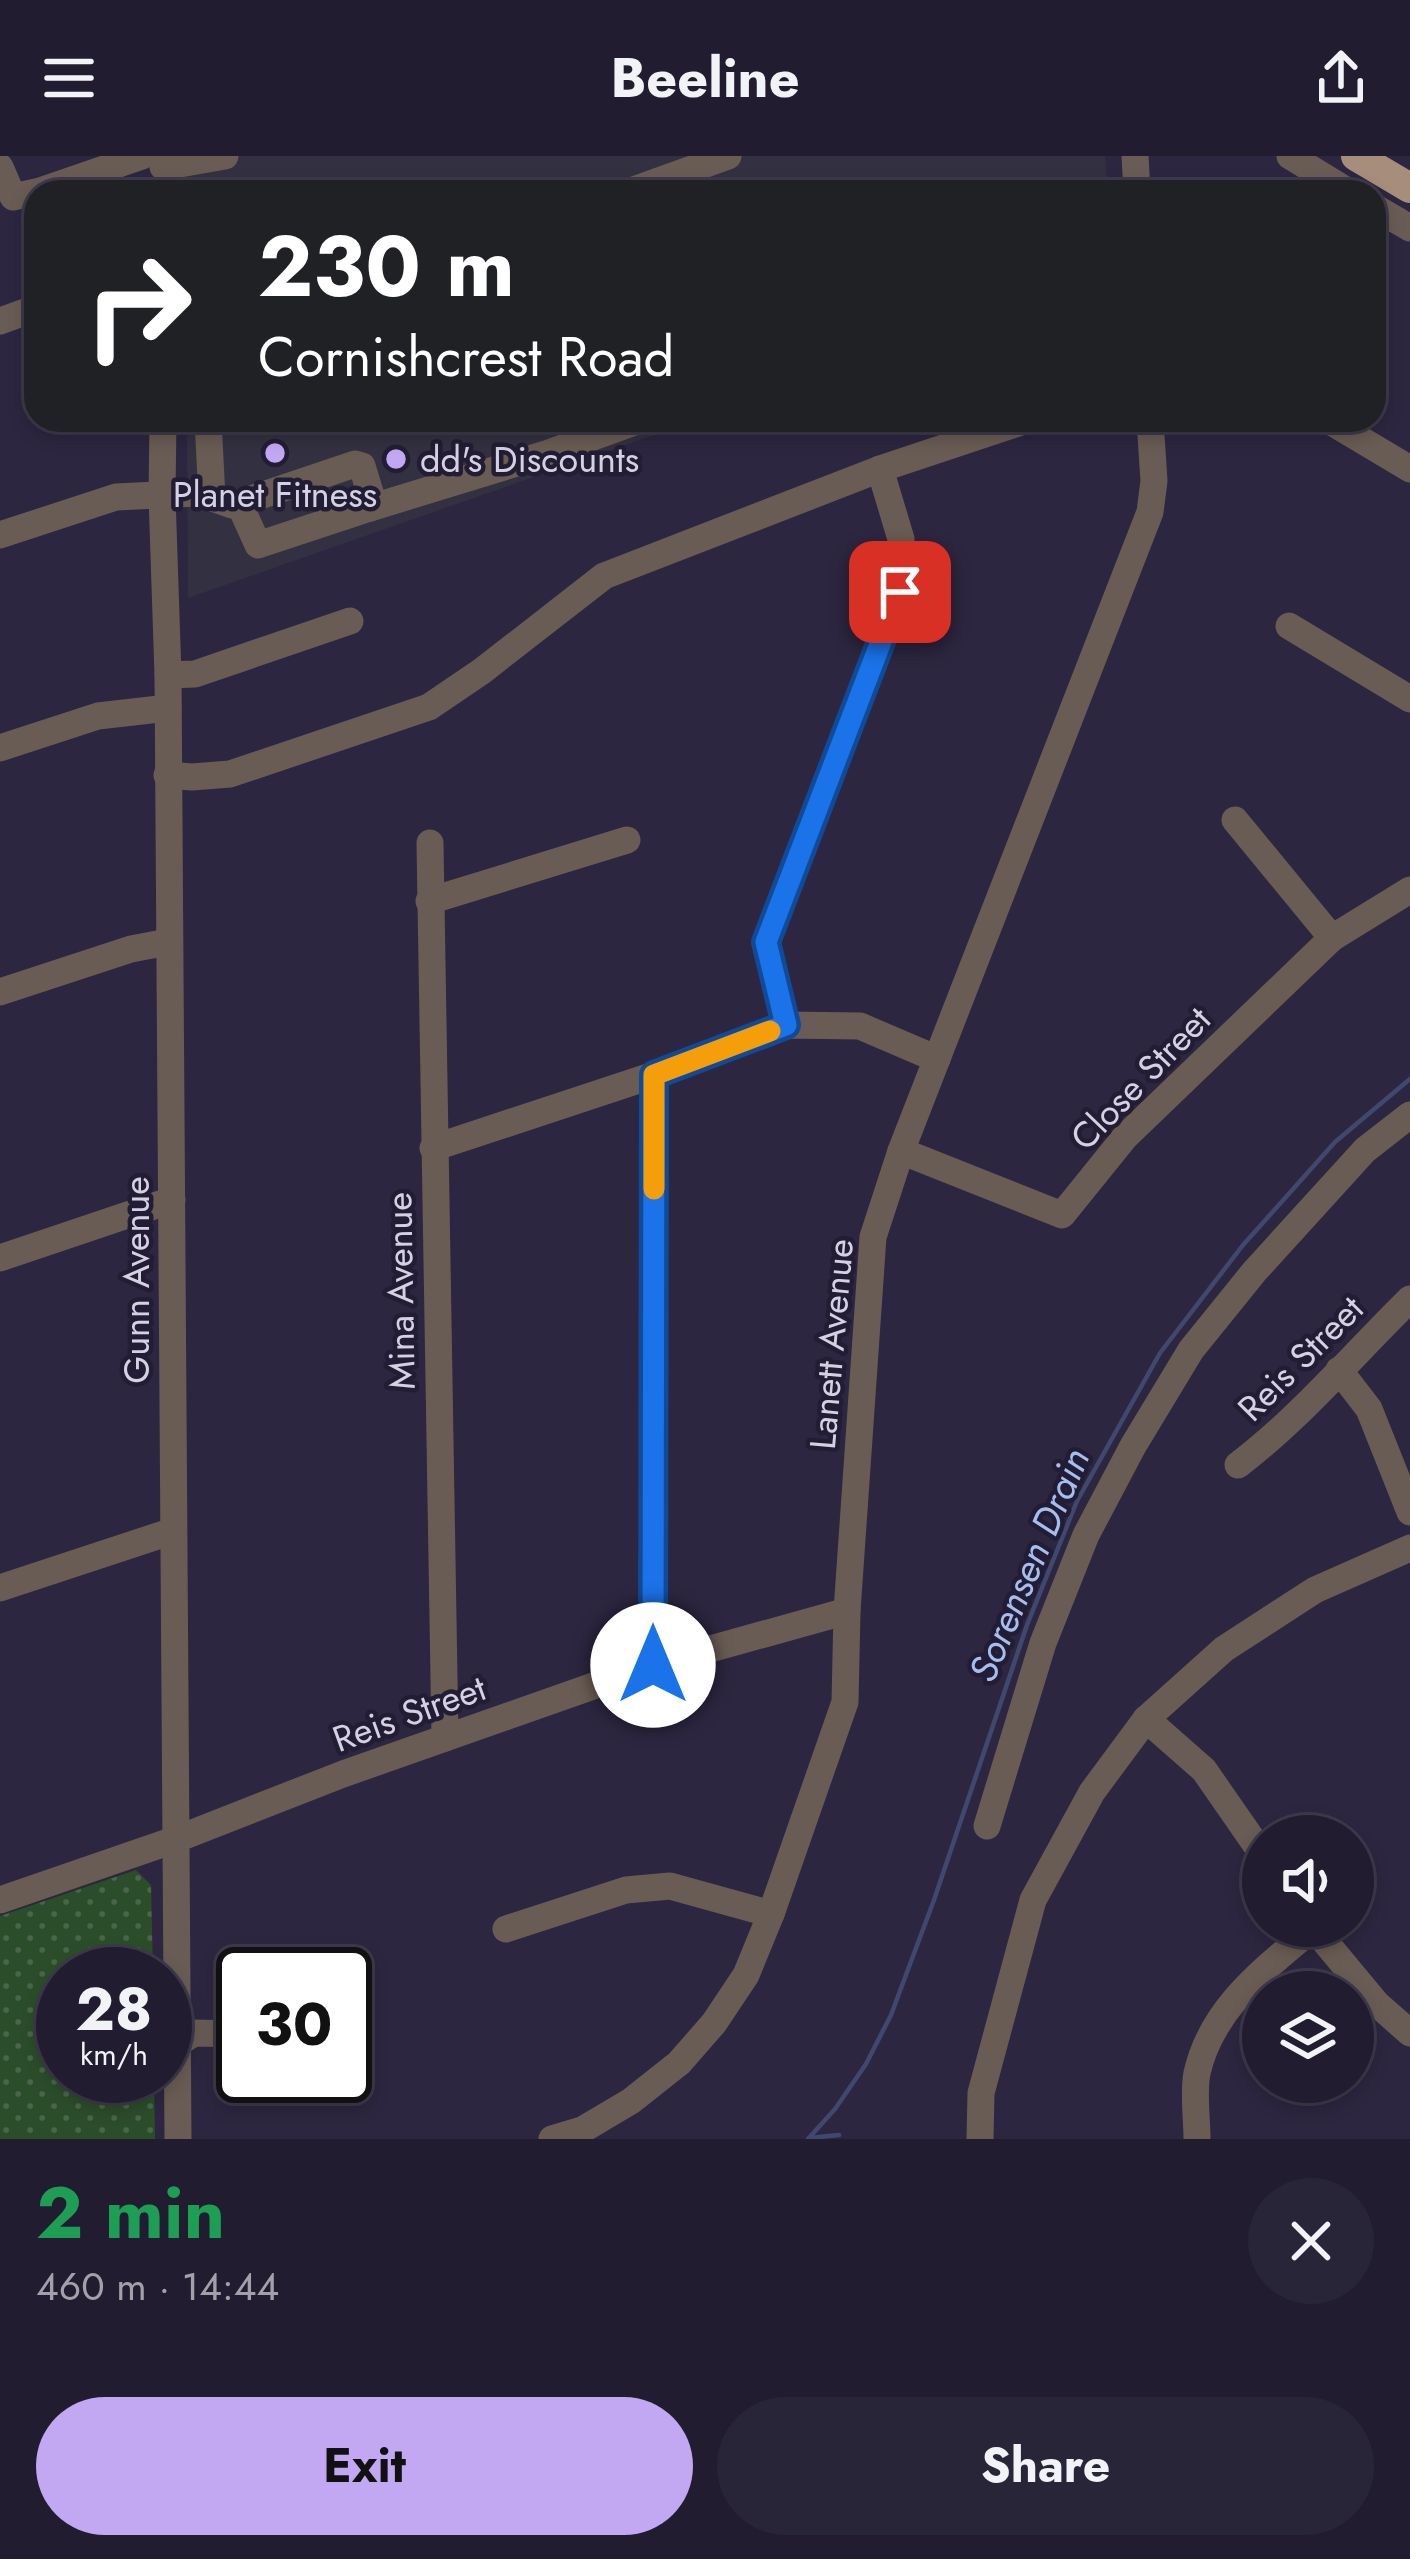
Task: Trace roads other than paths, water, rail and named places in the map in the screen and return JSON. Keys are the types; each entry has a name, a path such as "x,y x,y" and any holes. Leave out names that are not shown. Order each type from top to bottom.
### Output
{"main road":[{"path":"1356,156 1410,188"}],"street":[{"path":"661,180 728,156"},
{"path":"1290,156 1329,180"},
{"path":"98,180 212,157"},
{"path":"0,167 13,197 24,195"},
{"name":"Gunn Avenue","path":"163,432 177,1947"},
{"path":"211,432 226,501 258,545 607,432"},
{"path":"167,775 230,774 429,706 604,576 880,469 991,432"},
{"name":"Lanett Avenue","path":"552,2139 582,2130 631,2101 679,2063 714,2023 746,1975 771,1914 844,1702 873,1237 901,1151 1150,512 1154,481 1151,432"},
{"path":"1348,432 1410,469"},
{"path":"0,536 116,497 199,493 226,501 356,464 362,466 372,499 370,508"},
{"path":"786,1025 766,942 900,592 902,539 880,469"},
{"path":"168,675 196,674 350,621"},
{"path":"1289,626 1410,699"},
{"path":"0,748 98,716 168,708"},
{"path":"1235,820 1332,938"},
{"path":"429,901 627,840"},
{"name":"Mina Avenue","path":"430,843 445,1738"},
{"name":"Close Street","path":"901,1151 1062,1215 1125,1137 1332,938 1410,890"},
{"path":"0,992 168,942"},
{"path":"434,1148 654,1075 786,1025 860,1026 937,1059"},
{"path":"653,1665 654,1075"},
{"path":"987,1826 1043,1643 1086,1534 1133,1446 1191,1349 1254,1272 1365,1150 1410,1115"},
{"path":"0,1258 172,1201"},
{"name":"Reis Street","path":"1238,1465 1280,1433 1410,1299"},
{"path":"1339,1370 1369,1409 1410,1512"},
{"path":"0,1588 173,1531"},
{"path":"980,2139 981,2093 1033,1900 1092,1792 1146,1719 1224,1649 1315,1590 1410,1548"},
{"name":"Reis Street","path":"0,1900 653,1665 848,1611"},
{"path":"1146,1719 1204,1770 1242,1825"},
{"path":"506,1929 626,1890 670,1886 771,1914"},
{"path":"1197,2139 1196,2075 1213,2027 1244,1988 1290,1947"},
{"path":"1330,1947 1376,2003 1410,2033"},
{"name":"Gunn Avenue","path":"178,2103 178,2139"}],"waterway":[{"name":"Sorensen Drain","path":"808,2139 866,2064 891,2015 1027,1625 1077,1501 1160,1353 1243,1245 1335,1142 1410,1079"},
{"path":"809,2138 839,2135"}],"place":[{"name":"Planet Fitness","path":"275,453"},
{"name":"dd's Discounts","path":"396,459"}]}
